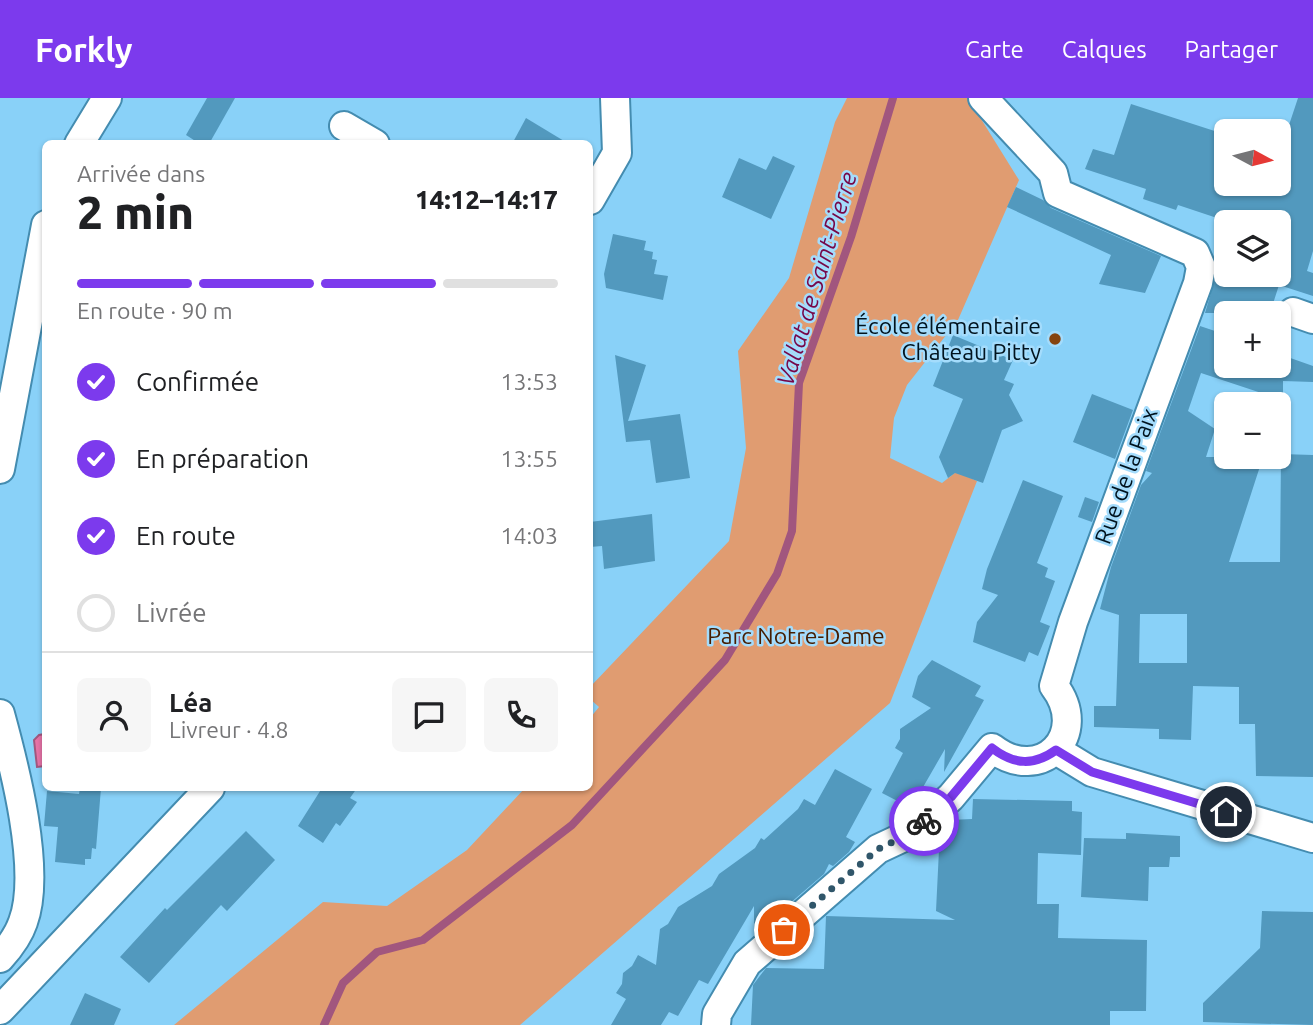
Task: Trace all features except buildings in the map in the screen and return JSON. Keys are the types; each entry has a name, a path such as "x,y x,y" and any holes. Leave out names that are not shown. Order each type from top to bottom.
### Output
{"street":[{"path":"81,140 107,98"},
{"path":"593,195 617,153 615,98"},
{"name":"Rue de la Paix","path":"983,98 1053,173 1058,193 1195,253 1201,267 1073,622 1054,686 1062,697 1067,718 1064,738 1056,750"},
{"path":"344,126 368,140"},
{"path":"0,469 42,246"},
{"path":"0,714 19,794 29,862 24,921 0,958"},
{"path":"716,1025 717,1014 747,963 878,849 910,834 951,797 992,748 1016,762 1044,758 1056,750 1092,772 1313,838"},
{"path":"0,1010 207,791"}],"green space":[{"name":"Parc Notre-Dame","path":"847,98 968,98 1019,180 958,320 907,385 894,418 890,458 942,483 956,472 977,481 890,703 520,1025 174,1025 323,902 387,906 467,850 522,791 593,791 593,714 599,707 593,702 593,684 729,541 746,448 738,351 789,278 835,122"}],"shaded area":[{"path":"42,734 42,766 37,767 34,740"}],"waterway":[{"name":"Vallat de Saint-Pierre","path":"324,1025 343,983 377,952 423,940 572,825 725,660 777,574 792,531 799,383 851,237 893,98"}],"way so far":[{"path":"784,930 878,849 910,834 924,821"}],"place":[{"name":"École élémentaire Château Pitty","path":"1055,339"}],"route":[{"path":"924,821 951,797 992,748 1003,757 1016,762 1031,762 1056,750 1092,772 1226,812"}]}
